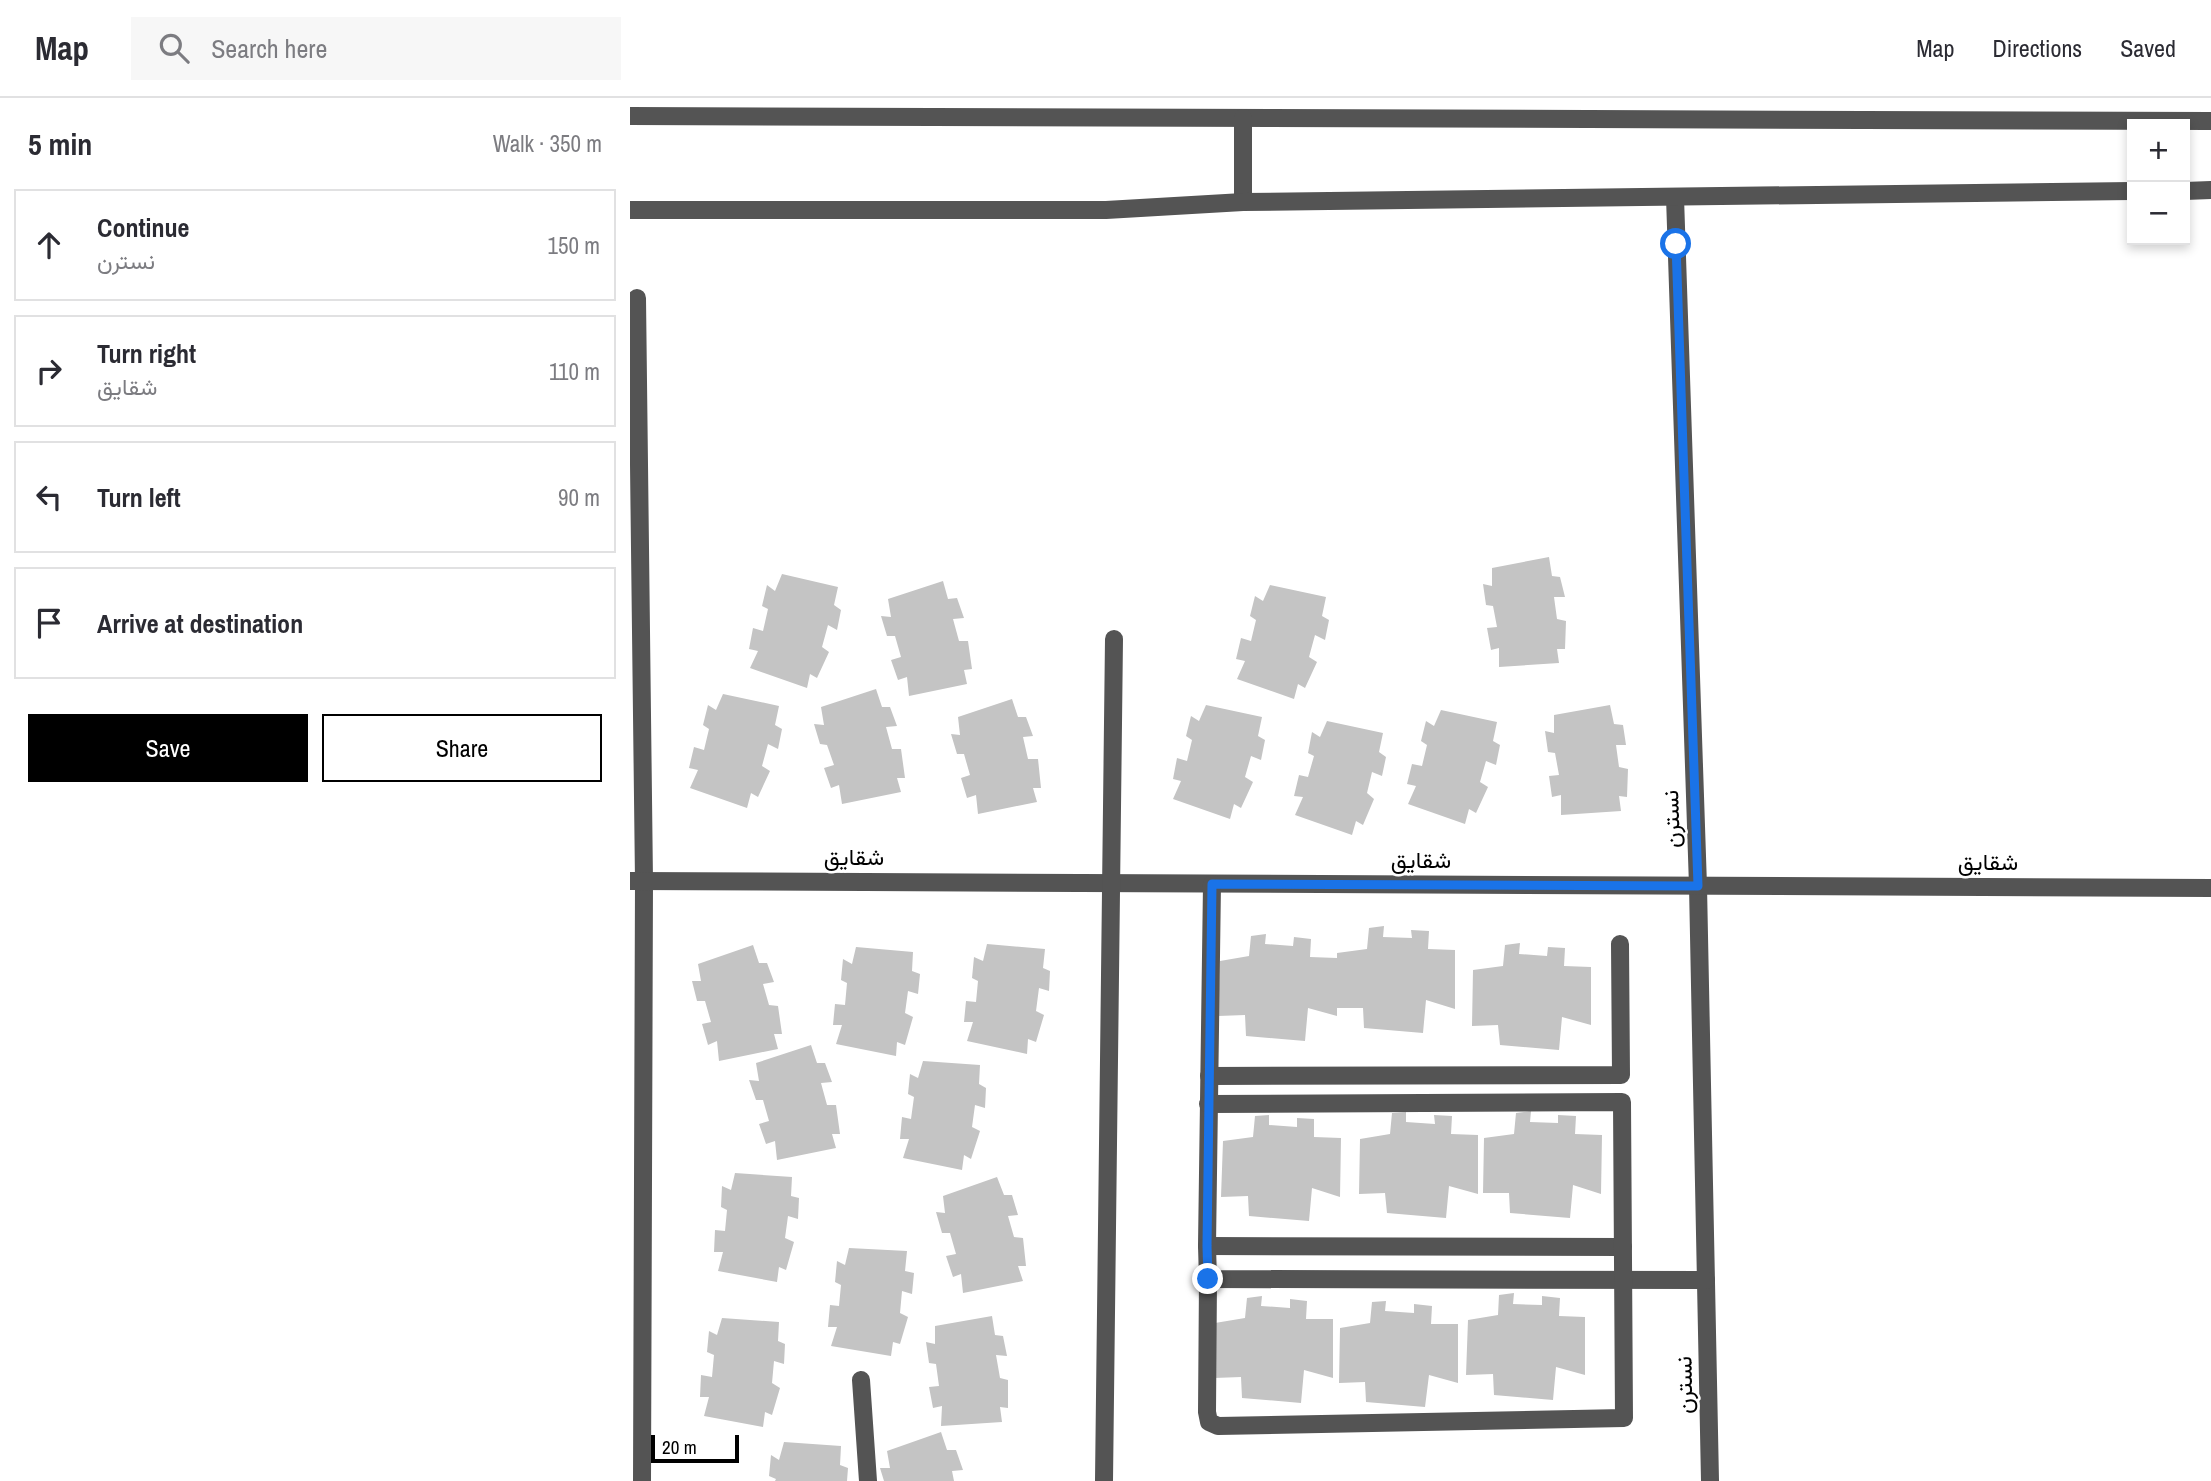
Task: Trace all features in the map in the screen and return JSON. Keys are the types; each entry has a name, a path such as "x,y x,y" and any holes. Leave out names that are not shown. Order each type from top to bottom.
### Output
{"street":[{"path":"630,117 2211,121"},
{"path":"1243,118 1243,202"},
{"path":"2190,191 2211,190"},
{"path":"630,210 1106,210 1243,202 2127,191"},
{"name":"نسترن","path":"1675,197 1698,886 1710,1481"},
{"path":"637,298 637,881 642,1481"},
{"path":"1104,1481 1114,639"},
{"name":"شقایق","path":"637,881 2211,888"},
{"path":"1212,884 1207,1412 1209,1422 1218,1426 1623,1418 1620,944"},
{"path":"1209,1076 1621,1075"},
{"path":"1208,1104 1622,1102"},
{"path":"1207,1246 1623,1247"},
{"path":"1208,1279 1706,1280"},
{"path":"861,1380 868,1481"}],"building":[{"path":"1549,557 1552,576 1560,577 1565,597 1554,597 1557,619 1566,621 1565,649 1557,649 1559,663 1499,667 1499,648 1491,650 1487,628 1497,627 1493,606 1486,605 1483,584 1492,586 1492,568"},
{"path":"782,574 838,587 834,605 841,610 837,630 828,625 822,647 829,652 817,678 810,674 807,688 750,668 758,651 749,649 753,628 763,631 768,609 762,606 767,585 775,591"},
{"path":"943,581 948,599 957,598 964,618 953,619 959,641 968,641 972,669 964,670 967,684 909,696 907,677 898,680 891,660 901,657 895,636 887,636 881,616 891,617 888,599"},
{"path":"1270,585 1326,597 1322,616 1329,620 1325,640 1315,635 1309,657 1317,662 1305,688 1298,684 1294,699 1237,679 1245,661 1236,659 1241,638 1251,641 1256,620 1250,616 1255,596 1263,601"},
{"path":"876,689 882,707 890,707 897,726 886,727 892,749 901,749 905,778 897,778 901,792 842,804 839,785 831,788 824,768 834,765 827,745 820,744 814,724 824,725 821,707"},
{"path":"723,694 779,706 775,725 782,729 778,749 768,744 762,766 770,771 758,797 751,793 747,808 690,788 698,770 689,768 694,747 704,750 709,729 703,725 708,705 716,710"},
{"path":"1012,699 1018,717 1026,717 1033,736 1023,737 1028,759 1038,759 1041,788 1033,788 1037,802 978,814 976,795 967,798 961,778 970,775 964,754 957,754 951,734 960,735 958,717"},
{"path":"1206,705 1262,717 1258,736 1265,740 1261,760 1251,756 1245,777 1253,782 1241,808 1234,804 1230,819 1173,799 1181,781 1173,779 1177,758 1187,761 1192,740 1186,736 1191,716 1199,721"},
{"path":"1610,705 1614,724 1623,725 1626,745 1616,745 1619,767 1628,769 1627,797 1619,796 1621,811 1561,815 1561,795 1552,797 1549,776 1559,775 1555,753 1548,752 1545,731 1554,733 1554,715"},
{"path":"1441,710 1497,722 1493,741 1500,745 1496,765 1486,761 1480,782 1488,787 1476,813 1469,809 1465,824 1408,804 1416,786 1407,784 1412,764 1422,766 1427,745 1421,741 1426,721 1434,726"},
{"path":"1327,721 1383,733 1379,752 1386,757 1382,776 1372,772 1367,793 1374,799 1363,825 1356,821 1352,835 1295,815 1303,797 1294,796 1299,775 1308,777 1314,756 1308,753 1312,732 1320,737"},
{"path":"1384,926 1383,937 1412,938 1411,930 1429,931 1428,949 1455,950 1455,1009 1426,1000 1423,1033 1364,1028 1363,1008 1337,1008 1337,1016 1308,1008 1305,1041 1246,1036 1245,1015 1218,1016 1220,961 1249,956 1251,936 1266,934 1265,944 1293,946 1294,937 1311,939 1310,957 1337,958 1337,953 1367,949 1369,928"},
{"path":"1520,943 1519,954 1547,956 1548,947 1565,948 1564,966 1591,967 1591,1025 1562,1017 1559,1050 1500,1045 1498,1025 1472,1026 1473,970 1503,966 1505,945"},
{"path":"987,944 1045,949 1043,968 1050,971 1049,991 1039,988 1036,1011 1044,1015 1036,1042 1028,1039 1027,1054 967,1041 973,1022 964,1022 966,1001 976,1002 978,981 972,978 974,957 983,961"},
{"path":"753,945 759,963 767,963 774,982 763,984 769,1005 778,1006 782,1034 774,1034 778,1049 719,1061 717,1041 708,1045 702,1024 711,1022 705,1001 697,1001 692,981 701,981 698,964"},
{"path":"856,947 913,952 912,971 920,974 918,994 908,991 905,1013 913,1017 905,1045 897,1042 896,1056 836,1044 842,1025 833,1025 835,1004 845,1005 847,983 841,980 843,959 852,964"},
{"path":"811,1045 817,1063 825,1063 832,1082 821,1083 827,1105 836,1105 840,1134 832,1134 836,1148 777,1160 775,1141 766,1144 759,1124 769,1121 763,1100 756,1100 749,1080 759,1081 756,1063"},
{"path":"923,1061 980,1065 979,1084 986,1088 985,1108 975,1105 972,1127 980,1131 971,1159 964,1155 962,1170 903,1158 909,1139 900,1139 902,1117 911,1119 914,1097 908,1094 910,1074 918,1078"},
{"path":"1531,1111 1530,1122 1558,1123 1558,1115 1576,1116 1575,1134 1602,1135 1601,1194 1573,1185 1570,1218 1510,1213 1509,1193 1483,1193 1484,1138 1514,1134 1516,1113"},
{"path":"1406,1112 1406,1122 1435,1124 1434,1115 1452,1116 1451,1134 1478,1135 1478,1194 1449,1186 1446,1218 1387,1213 1385,1193 1359,1194 1360,1139 1390,1134 1392,1113"},
{"path":"1269,1115 1269,1125 1297,1127 1297,1118 1314,1119 1314,1137 1341,1138 1340,1197 1312,1188 1309,1221 1249,1216 1248,1196 1221,1197 1223,1141 1253,1137 1255,1116"},
{"path":"735,1173 792,1177 791,1196 799,1198 798,1219 788,1216 785,1238 794,1242 786,1270 779,1267 777,1282 718,1271 723,1252 714,1252 715,1230 725,1231 727,1210 721,1207 722,1186 731,1190"},
{"path":"997,1177 1004,1195 1012,1195 1018,1215 1008,1216 1014,1237 1023,1238 1026,1266 1018,1266 1023,1281 963,1293 961,1274 953,1277 946,1256 956,1254 950,1233 942,1233 936,1212 945,1213 943,1196"},
{"path":"849,1248 907,1251 905,1271 914,1273 912,1294 902,1291 900,1313 908,1317 900,1344 893,1342 891,1356 831,1346 837,1327 828,1327 830,1305 839,1306 841,1285 835,1282 837,1261 845,1265"},
{"path":"1514,1293 1513,1304 1542,1305 1542,1296 1560,1298 1559,1316 1585,1317 1585,1375 1556,1367 1553,1400 1494,1395 1493,1374 1466,1375 1468,1320 1498,1315 1499,1295"},
{"path":"1262,1296 1261,1306 1290,1308 1290,1299 1307,1301 1306,1319 1333,1319 1333,1378 1304,1370 1301,1403 1242,1398 1241,1377 1214,1378 1215,1323 1245,1318 1247,1298"},
{"path":"1386,1301 1385,1311 1414,1313 1414,1304 1432,1306 1431,1324 1458,1324 1458,1383 1429,1375 1425,1407 1366,1402 1365,1382 1339,1383 1340,1328 1370,1323 1372,1302"},
{"path":"992,1316 995,1335 1003,1336 1007,1356 996,1355 1000,1378 1008,1380 1008,1408 1000,1407 1002,1422 941,1426 942,1406 933,1408 929,1387 939,1386 936,1364 929,1363 926,1342 935,1344 935,1326"},
{"path":"722,1318 779,1322 778,1341 785,1344 784,1364 774,1361 772,1383 780,1388 772,1415 765,1412 763,1427 704,1416 709,1397 700,1397 701,1375 712,1377 714,1355 707,1352 709,1331 717,1335"},
{"path":"941,1432 947,1450 956,1450 963,1470 952,1471 954,1481 884,1481 880,1468 890,1468 887,1451"},
{"path":"784,1442 841,1446 840,1465 848,1468 847,1481 775,1481 776,1479 769,1476 771,1455 779,1460"}],"route":[{"path":"1208,1279 1212,884 1698,886 1676,244"}]}
